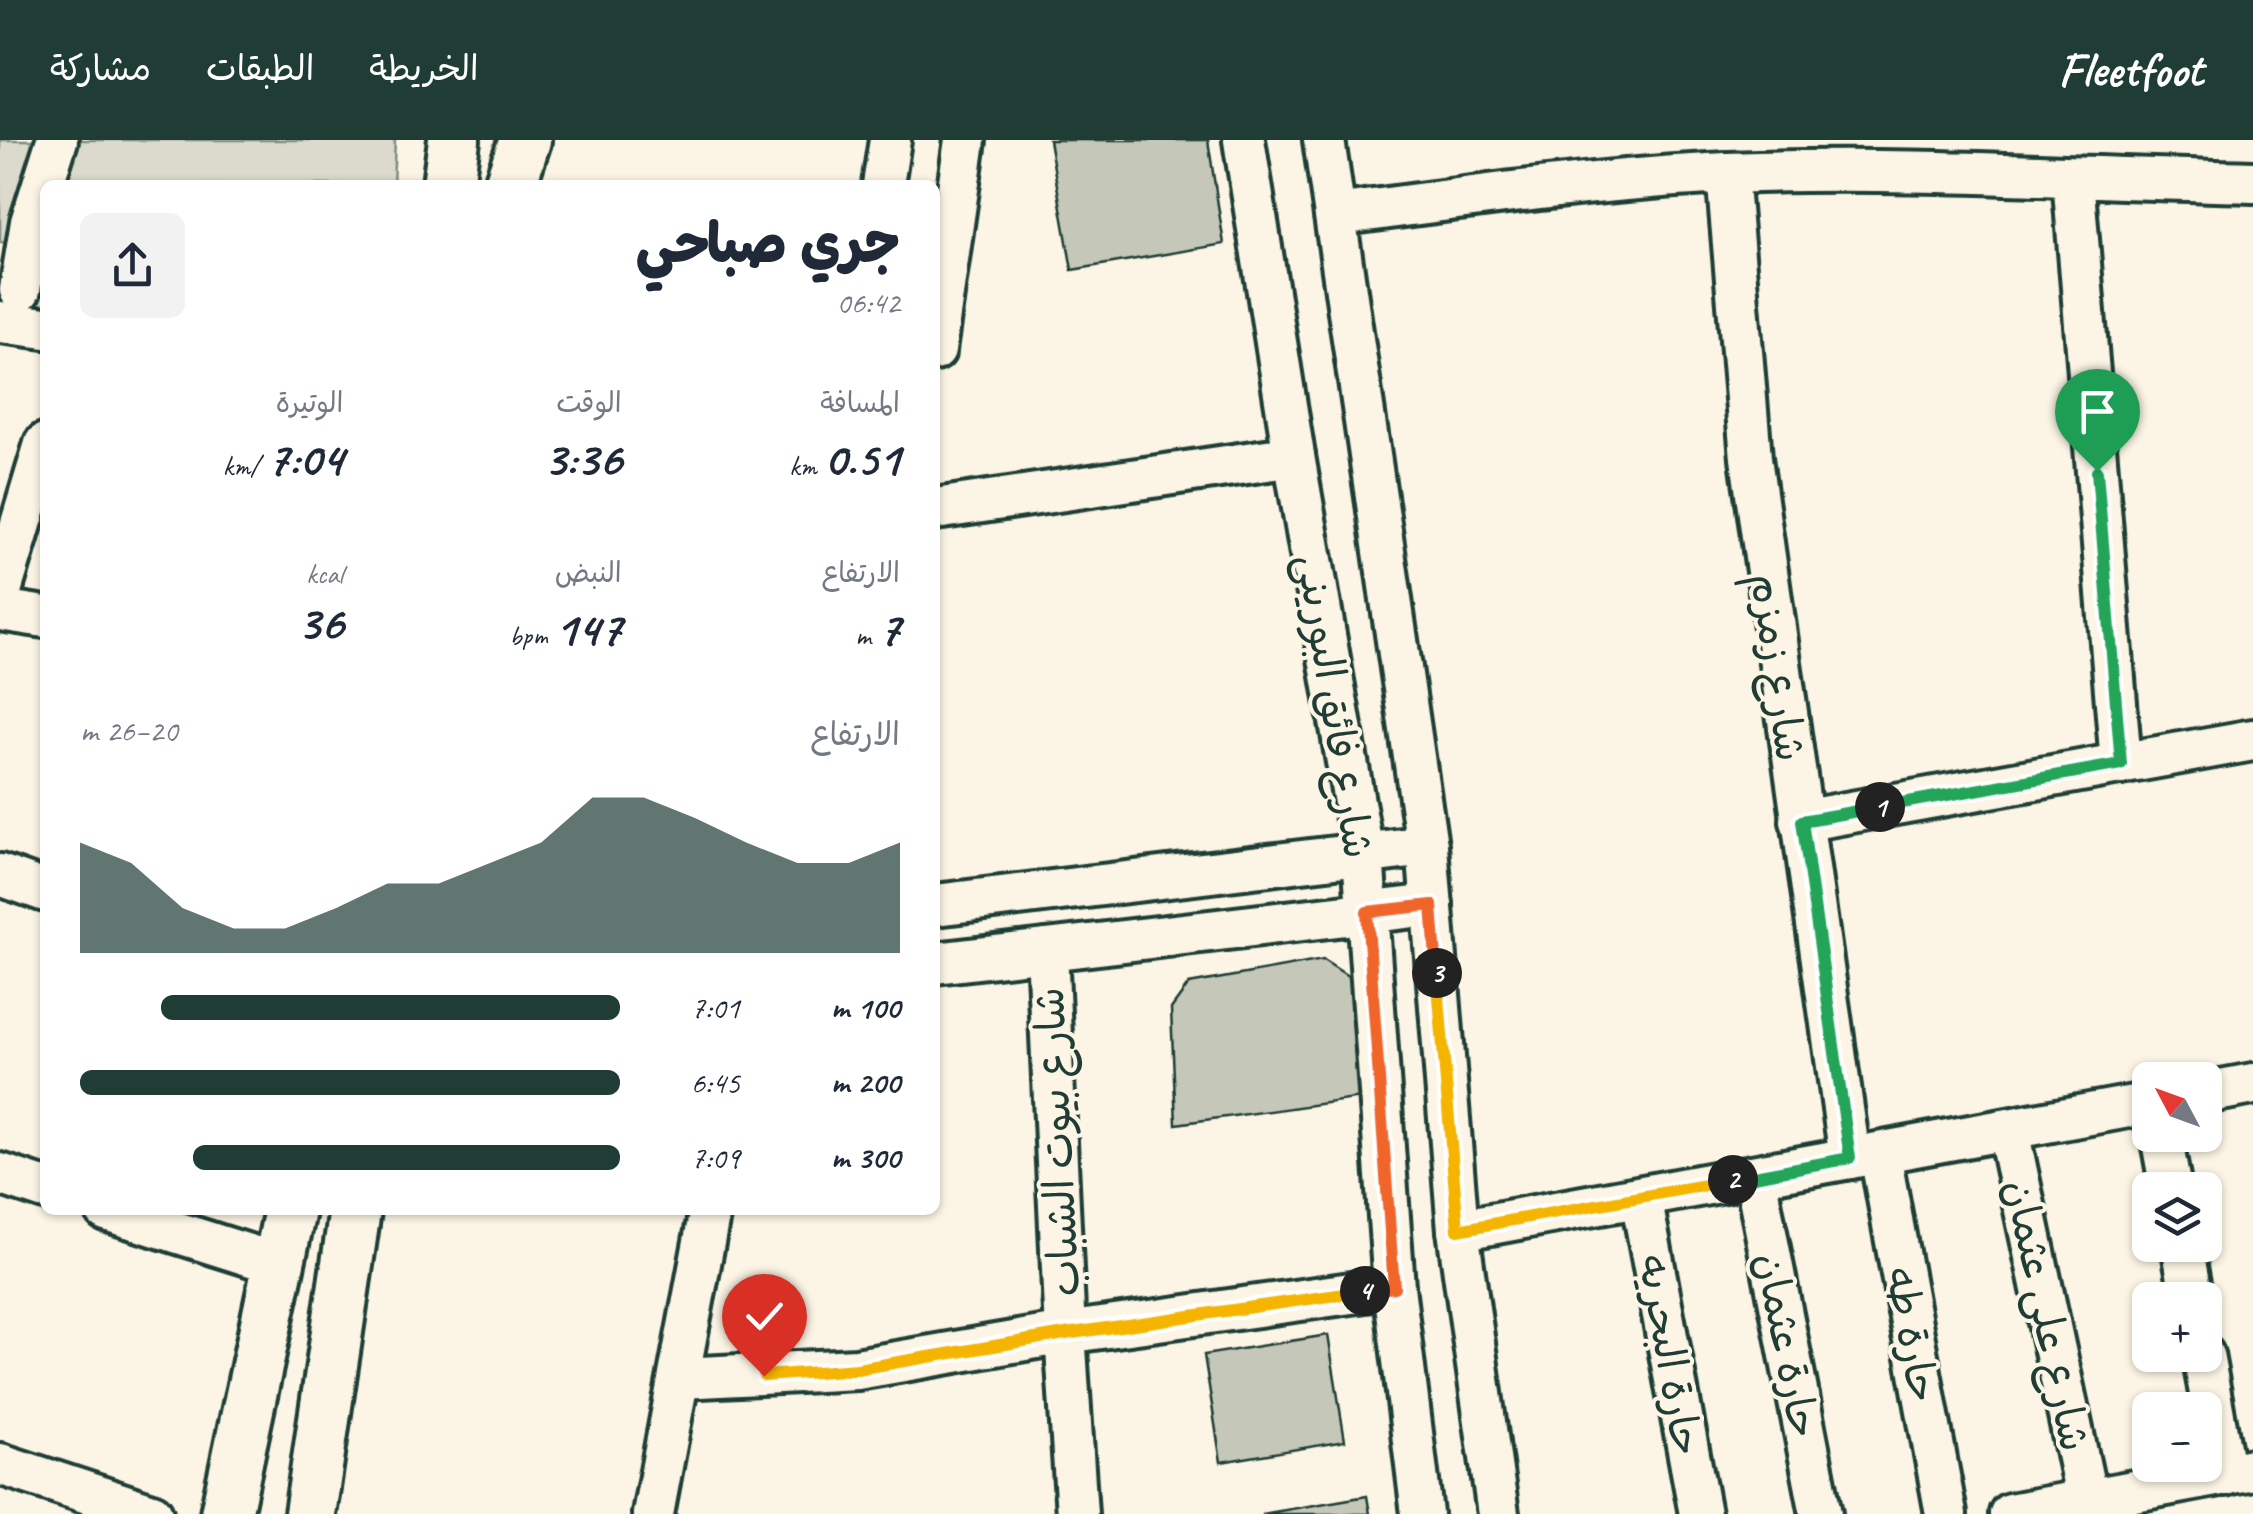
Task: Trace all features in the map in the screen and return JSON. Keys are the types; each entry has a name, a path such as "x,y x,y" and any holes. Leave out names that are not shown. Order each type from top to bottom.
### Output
{"main road":[{"path":"449,180 454,140"},
{"path":"512,180 525,140"},
{"path":"226,1514 289,1215"},
{"path":"310,1514 354,1215"}],"street":[{"path":"44,180 57,140"},
{"path":"884,180 890,140"},
{"path":"940,314 964,140"},
{"name":"شارع فائق البورينى","path":"1244,140 1363,854 1394,1287 1422,1514"},
{"name":"شارع فائق البورينى","path":"1324,140 1426,846 1458,1230 1498,1514"},
{"path":"1335,215 1573,184 1727,173 2253,182"},
{"name":"شارع زمزم","path":"1727,173 1751,458 1802,821 1865,1156"},
{"path":"2073,178 2121,764"},
{"path":"40,194 16,298 40,323"},
{"path":"940,508 1294,456"},
{"path":"0,594 40,461"},
{"path":"0,610 40,616"},
{"path":"1802,821 2253,740"},
{"path":"940,904 1426,846"},
{"path":"0,875 40,889"},
{"path":"940,962 1432,905"},
{"name":"شارع بيوت الشباب","path":"1047,950 1065,1334 1078,1514"},
{"path":"2222,1090 2253,1084"},
{"path":"1458,1230 2132,1106"},
{"name":"شارع على عثمان","path":"2008,1130 2088,1500"},
{"name":"حارة طه","path":"1865,1156 1946,1514"},
{"path":"0,1174 40,1187"},
{"name":"حارة عثمان","path":"1755,1176 1820,1514"},
{"name":"حارة البحريه","path":"1641,1196 1700,1514"},
{"path":"122,1215 280,1265"},
{"path":"653,1514 709,1215"},
{"path":"680,1378 857,1369 1065,1334 1394,1287"},
{"path":"2010,1514 2239,1472 2207,1372"},
{"path":"0,1464 152,1514"}],"shaded area":[{"path":"0,140 395,140 393,180 40,180 40,248 0,242"}],"building":[{"path":"1049,140 1208,140 1224,244 1072,270"},
{"path":"1323,960 1354,980 1362,1098 1176,1124 1171,1009 1189,984"},
{"path":"1328,1335 1345,1441 1221,1462 1204,1355"},
{"path":"1367,1496 1370,1514 1262,1514"}],"route":[{"path":"764,1376 857,1369 1065,1334 1394,1287 1367,912 1432,905 1458,1230 1850,1158 1802,821 2121,764 2097,471"}]}
